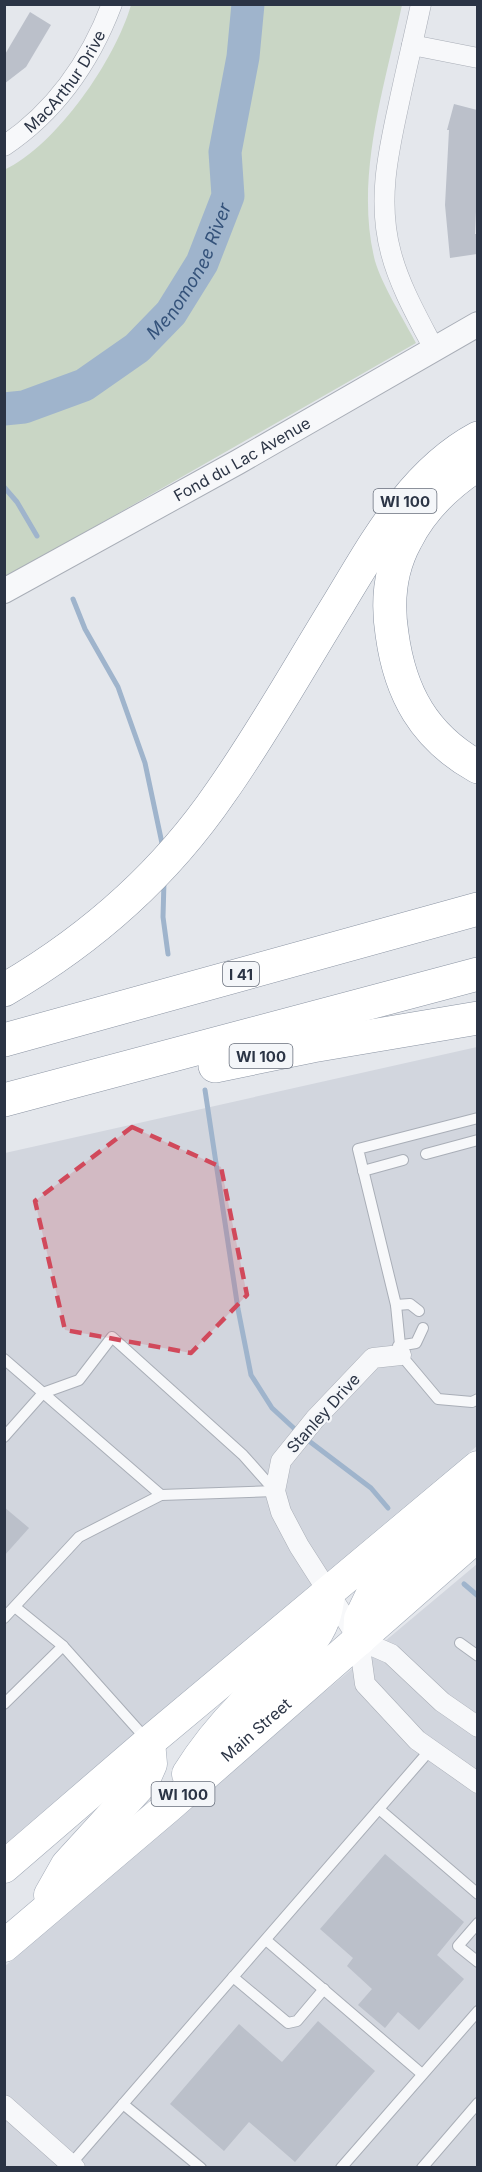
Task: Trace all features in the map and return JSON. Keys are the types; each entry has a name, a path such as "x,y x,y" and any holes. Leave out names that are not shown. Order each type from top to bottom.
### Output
{"highway":[{"name":"WI 100","path":"4,990 86,935 126,902 161,866 222,792 401,505 445,458 477,438"},
{"path":"477,465 439,493 421,515 405,541 390,590 389,614 396,662 405,689 432,730 449,747 477,768"},
{"name":"I 41","path":"4,1040 477,909"},
{"path":"4,1100 477,974"},
{"name":"WI 100","path":"44,1090 156,1078 312,1046 477,1018"}],"main road":[{"path":"4,1867 378,1548 477,1467"},
{"path":"359,1640 360,1619 372,1594 477,1499"},
{"name":"Main Street","path":"4,1946 169,1806 477,1535"},
{"path":"169,1806 204,1749 239,1706 317,1635 327,1612 329,1592"},
{"path":"37,1919 68,1865 142,1782 151,1764 149,1742"}],"street":[{"name":"MacArthur Drive","path":"4,146 45,112 73,80 95,46 112,4"},
{"path":"421,4 387,160 384,206 390,251 397,273 435,349"},
{"path":"412,45 477,58"},
{"name":"Fond du Lac Avenue","path":"4,591 238,462 477,324"},
{"name":"Stanley Drive","path":"359,1640 280,1512 275,1491 277,1474 281,1461 315,1419 373,1358 399,1351"},
{"path":"359,1640 391,1654 442,1702 477,1727"},
{"path":"359,1640 365,1684 417,1740 477,1783"},
{"path":"4,2105 73,2166"}],"lane":[{"path":"477,1118 358,1149 396,1305 399,1351 438,1399 472,1402 477,1399"},
{"path":"426,1154 477,1140"},
{"path":"363,1171 403,1160"},
{"path":"396,1305 410,1304 419,1311"},
{"path":"399,1351 416,1343 422,1336 423,1328"},
{"path":"4,1437 44,1393 79,1380 112,1337 243,1455 275,1491"},
{"path":"4,1359 161,1495"},
{"path":"4,1618 79,1537 161,1495 275,1491"},
{"path":"15,1607 63,1646 149,1742"},
{"path":"460,1643 477,1656"},
{"path":"4,1704 63,1646"},
{"path":"73,2166 123,2104 430,1750"},
{"path":"379,1809 477,1893"},
{"path":"477,1923 458,1946 477,1962"},
{"path":"266,1940 422,2074"},
{"path":"233,1977 288,2023 297,2021 324,1989"},
{"path":"341,2168 477,2011"},
{"path":"422,2168 477,2103"},
{"path":"123,2104 201,2168"}],"highlighted area":[{"path":"132,1127 221,1167 247,1295 191,1353 65,1330 35,1201"}],"shaded area":[{"path":"477,1047 477,1446 170,1703 5,1845 5,1153"},
{"path":"477,1564 477,2167 5,2167 4,1967"}],"green space":[{"path":"131,5 402,5 374,132 368,198 369,230 378,270 416,343 5,578 4,170 24,158 44,141 81,99 112,50"}],"building":[{"path":"30,12 51,25 26,67 4,84 4,56"},
{"path":"454,104 477,110 475,234 477,234 477,254 450,258 445,205 449,130 447,130"},
{"path":"4,1507 29,1528 4,1556"},
{"path":"385,1854 464,1922 437,1955 464,1979 419,2030 398,2012 385,2028 358,2005 372,1989 347,1966 353,1958 320,1929"},
{"path":"318,2021 375,2071 295,2162 249,2122 224,2151 170,2104 239,2024 282,2062"}],"waterway":[{"name":"Menomonee River","path":"4,409 24,407 84,385 137,348 171,313 202,263 228,196 225,152 243,57 248,4"},
{"path":"4,487 17,502 37,536"},
{"path":"73,599 85,629 118,687 145,763 163,848"},
{"path":"164,881 163,917 168,954"},
{"path":"205,1090 238,1309 251,1375 272,1408 298,1432"},
{"path":"305,1438 371,1488 388,1508"},
{"path":"464,1584 478,1596"}]}
